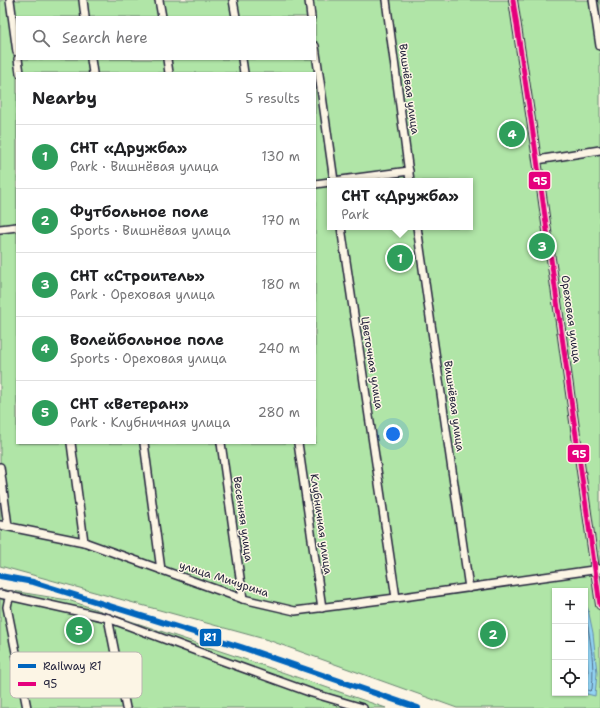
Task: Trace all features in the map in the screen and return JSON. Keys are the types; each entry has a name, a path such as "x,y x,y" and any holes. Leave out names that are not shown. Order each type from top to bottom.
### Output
{"street":[{"path":"10,0 16,45"},
{"path":"83,0 85,16"},
{"path":"159,0 162,16"},
{"path":"233,0 236,16"},
{"path":"309,0 311,16"},
{"name":"Вишнёвая улица","path":"386,0 410,178"},
{"name":"Ореховая улица","path":"512,0 597,569 600,605"},
{"path":"593,0 600,46"},
{"path":"316,53 334,178"},
{"path":"18,60 20,72"},
{"path":"91,60 93,72"},
{"path":"167,60 169,72"},
{"path":"242,60 244,72"},
{"path":"537,160 600,150"},
{"path":"356,178 409,171"},
{"path":"316,184 327,182"},
{"path":"0,229 16,227"},
{"name":"Цветочная улица","path":"340,230 396,598"},
{"name":"Вишнёвая улица","path":"417,230 469,588"},
{"path":"71,444 84,542"},
{"path":"144,444 161,570"},
{"name":"Весенняя улица","path":"221,444 243,599"},
{"name":"Клубничная улица","path":"298,444 322,608"},
{"path":"0,467 8,526"},
{"name":"улица Мичурина","path":"0,525 84,542 243,599 295,611 597,569"},
{"path":"0,594 11,595 108,618 312,693 362,708"},
{"path":"11,595 7,607 16,652"},
{"path":"108,618 115,652"},
{"path":"25,698 27,708"},
{"path":"124,698 126,708"}],"green space":[{"path":"0,0 600,0 600,708 457,708 268,640 0,566"},
{"path":"0,589 68,600 386,708 0,708"}],"water":[{"path":"588,609 593,633 597,673 595,696 588,694"}],"rail line":[{"name":"R1","path":"0,576 33,582 241,647 418,708"}],"transit line":[{"name":"95","path":"513,0 600,605"}],"place":[{"name":"Волейбольное поле","path":"512,134"},
{"name":"СНТ «Строитель»","path":"542,246"},
{"name":"СНТ «Дружба»","path":"400,258"},
{"name":"СНТ «Ветеран»","path":"79,630"},
{"name":"Футбольное поле","path":"493,634"}]}
